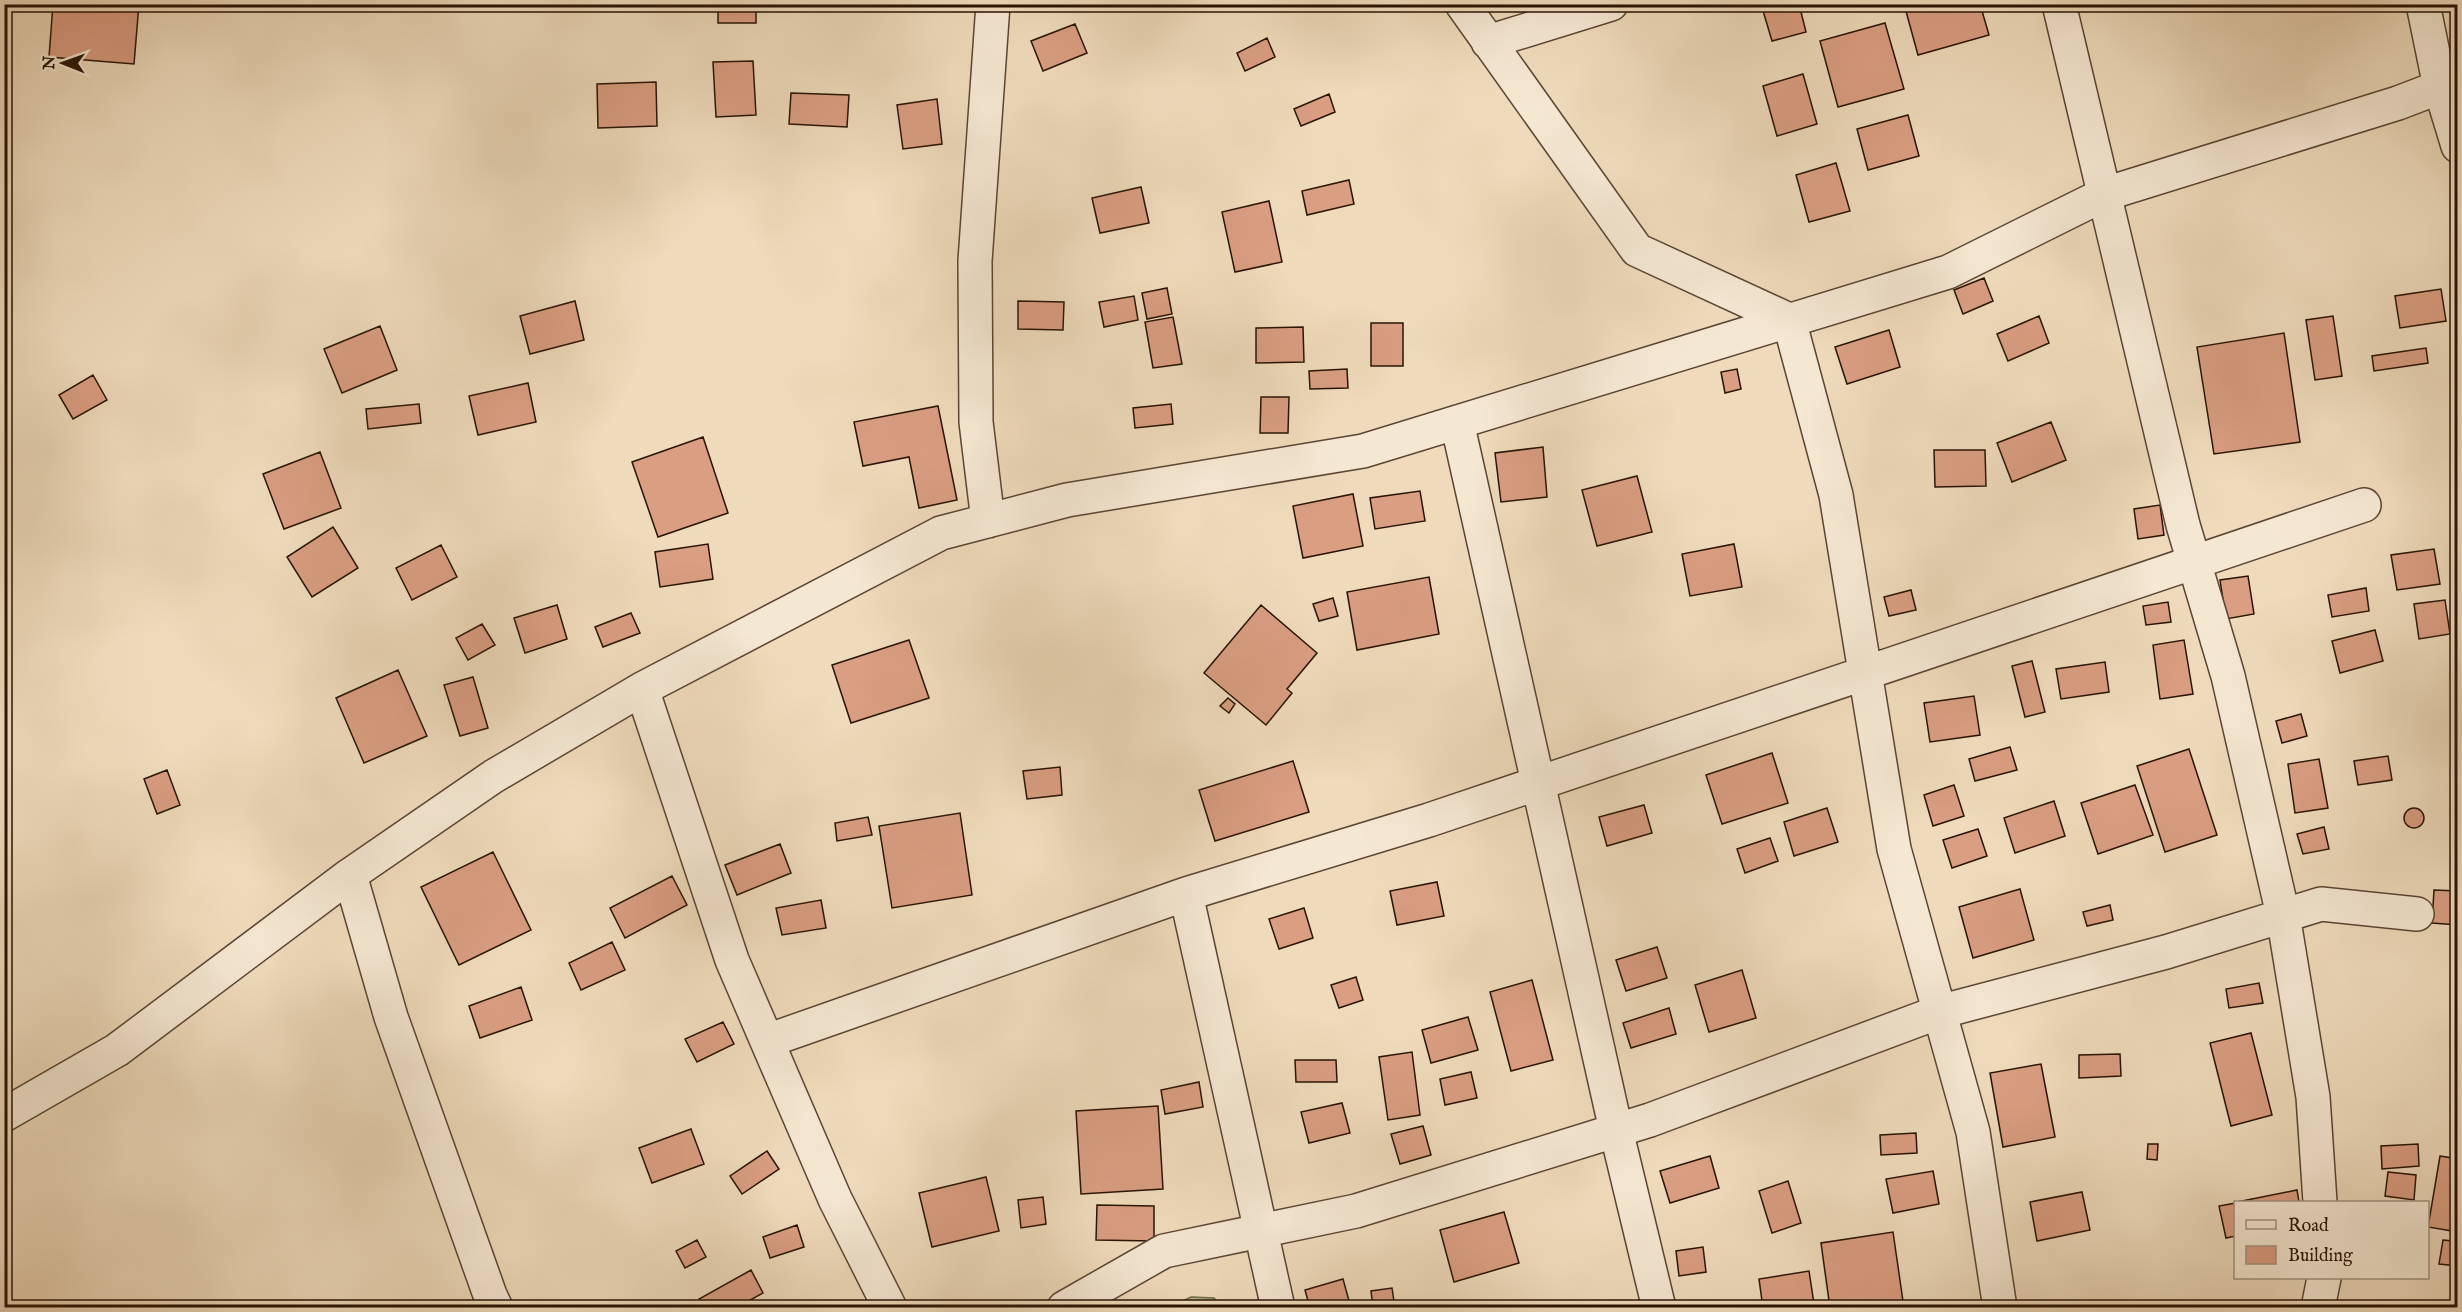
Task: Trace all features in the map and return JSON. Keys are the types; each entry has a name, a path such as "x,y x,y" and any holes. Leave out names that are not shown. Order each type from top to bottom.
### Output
{"street":[{"path":"988,521 976,422 975,261 993,4"},
{"path":"1462,4 1637,250 1789,320"},
{"path":"1488,42 1611,4"},
{"path":"2059,4 2183,525 2228,676 2283,915 2313,1097 2320,1201"},
{"path":"2423,4 2449,84 2457,146"},
{"path":"4,1115 117,1050 350,876 494,776 642,689 941,533 1067,500 1363,451 1948,272 2105,194 2387,106 2449,84"},
{"path":"1789,320 1836,495 1894,849 1973,1132 2000,1308"},
{"path":"1457,422 1616,1130 1659,1308"},
{"path":"767,1041 1186,894 1429,820 1865,671 2364,505"},
{"path":"642,689 732,960 835,1199 890,1308"},
{"path":"350,876 392,1017 496,1308"},
{"path":"1186,894 1278,1308"},
{"path":"1064,1308 1164,1251 1356,1211 1616,1130 1940,1012 2166,952 2320,904 2417,914"},
{"path":"2318,1308 2324,1279"}],"green space":[{"path":"1191,1297 1214,1298 1221,1306 1228,1307 1176,1307 1176,1304"}],"building":[{"path":"53,4 139,4 134,64 49,57"},
{"path":"718,4 756,4 756,23 718,23"},
{"path":"1761,4 1799,4 1806,32 1772,41"},
{"path":"1904,4 1980,4 1989,35 1918,55"},
{"path":"1885,23 1904,89 1838,107 1820,41"},
{"path":"1075,24 1087,53 1043,71 1031,41"},
{"path":"1267,38 1275,57 1245,71 1237,53"},
{"path":"753,61 756,115 716,117 713,62"},
{"path":"1803,74 1817,124 1777,136 1763,86"},
{"path":"656,82 657,126 598,128 597,84"},
{"path":"791,93 849,95 847,127 789,124"},
{"path":"1329,94 1335,112 1301,126 1294,109"},
{"path":"937,99 942,144 903,149 897,105"},
{"path":"1908,115 1919,156 1868,170 1857,129"},
{"path":"1836,163 1850,211 1809,222 1796,175"},
{"path":"1349,180 1354,204 1307,215 1302,191"},
{"path":"1141,187 1149,223 1100,233 1092,198"},
{"path":"1269,201 1282,262 1235,272 1222,212"},
{"path":"1984,278 1993,301 1963,314 1954,290"},
{"path":"1167,288 1172,314 1147,319 1142,293"},
{"path":"2441,289 2446,321 2400,328 2395,296"},
{"path":"1134,296 1138,320 1104,327 1099,302"},
{"path":"575,301 584,340 530,354 520,316"},
{"path":"1018,301 1064,302 1063,330 1018,329"},
{"path":"2039,316 2049,343 2008,361 1997,334"},
{"path":"2333,316 2342,376 2315,380 2306,320"},
{"path":"1173,317 1182,364 1153,368 1145,322"},
{"path":"1371,323 1403,323 1403,366 1371,366"},
{"path":"380,326 397,370 342,393 324,349"},
{"path":"1303,327 1304,362 1256,363 1256,328"},
{"path":"1889,330 1900,367 1847,384 1835,347"},
{"path":"2284,333 2300,442 2214,454 2197,347"},
{"path":"2426,348 2428,363 2374,371 2372,356"},
{"path":"1347,369 1348,388 1310,389 1309,371"},
{"path":"1737,369 1741,389 1725,393 1721,372"},
{"path":"93,375 107,400 73,419 59,395"},
{"path":"528,383 536,422 478,435 469,396"},
{"path":"1261,397 1289,397 1288,433 1260,433"},
{"path":"419,404 421,423 368,429 366,409"},
{"path":"1171,404 1173,424 1135,428 1133,408"},
{"path":"938,406 957,500 919,508 909,457 863,466 854,422"},
{"path":"2051,422 2066,460 2012,482 1997,443"},
{"path":"703,437 728,513 658,537 632,462"},
{"path":"1543,447 1547,497 1501,502 1495,453"},
{"path":"1934,450 1985,450 1986,486 1935,487"},
{"path":"320,452 341,508 284,529 263,474"},
{"path":"1637,476 1652,532 1597,546 1582,490"},
{"path":"1420,491 1425,521 1375,529 1370,498"},
{"path":"1353,494 1363,546 1303,558 1293,506"},
{"path":"2160,505 2164,535 2138,539 2134,509"},
{"path":"333,527 358,568 312,597 287,557"},
{"path":"708,544 713,579 660,587 655,552"},
{"path":"1734,544 1742,587 1690,596 1682,554"},
{"path":"441,545 457,577 412,600 396,568"},
{"path":"2434,549 2440,584 2397,590 2391,555"},
{"path":"2248,576 2254,614 2226,619 2220,580"},
{"path":"1429,577 1439,634 1357,650 1347,592"},
{"path":"2366,588 2369,611 2332,617 2328,595"},
{"path":"1911,590 1916,610 1889,616 1884,597"},
{"path":"1333,598 1338,616 1319,621 1313,604"},
{"path":"2445,600 2450,634 2419,639 2414,604"},
{"path":"2168,602 2171,622 2146,625 2143,606"},
{"path":"557,605 567,639 525,653 514,618"},
{"path":"1261,605 1317,653 1287,689 1292,693 1266,725 1204,673"},
{"path":"631,613 640,633 603,647 595,627"},
{"path":"482,624 495,645 468,660 456,638"},
{"path":"2375,630 2383,661 2340,673 2332,641"},
{"path":"909,640 929,698 851,723 832,665"},
{"path":"2184,640 2193,694 2160,699 2153,645"},
{"path":"2032,661 2045,712 2025,717 2012,666"},
{"path":"2105,662 2109,692 2061,699 2056,669"},
{"path":"398,670 427,736 364,763 336,698"},
{"path":"473,677 488,728 460,736 444,685"},
{"path":"1974,696 1980,735 1930,742 1924,703"},
{"path":"1228,698 1235,704 1229,713 1220,706"},
{"path":"2301,714 2307,736 2282,743 2276,721"},
{"path":"2010,747 2017,770 1975,781 1969,759"},
{"path":"2189,749 2217,835 2165,852 2137,766"},
{"path":"1772,753 1788,803 1722,824 1706,775"},
{"path":"2388,756 2392,780 2358,785 2354,761"},
{"path":"2319,759 2328,808 2295,813 2288,764"},
{"path":"1293,761 1309,812 1215,841 1199,790"},
{"path":"1060,767 1062,795 1027,799 1023,771"},
{"path":"167,770 180,805 157,814 144,779"},
{"path":"1954,785 1964,816 1933,826 1924,795"},
{"path":"2135,785 2153,835 2098,854 2081,803"},
{"path":"2054,801 2065,836 2015,853 2004,818"},
{"path":"1644,805 1652,833 1607,846 1599,817"},
{"path":"1827,808 1838,842 1794,856 1784,822"},
{"path":"2414,808 2421,811 2424,818 2421,825 2414,828 2407,825 2404,818 2407,811"},
{"path":"960,813 972,895 892,908 879,826"},
{"path":"868,817 872,835 837,841 835,823"},
{"path":"2324,827 2329,849 2303,854 2297,834"},
{"path":"1978,829 1987,856 1952,868 1943,840"},
{"path":"1770,838 1778,861 1745,873 1737,849"},
{"path":"780,844 791,873 737,895 725,865"},
{"path":"493,852 531,930 459,965 421,887"},
{"path":"672,876 687,905 625,938 610,908"},
{"path":"1437,882 1444,916 1397,925 1390,891"},
{"path":"2020,889 2034,940 1973,958 1959,907"},
{"path":"2434,890 2458,891 2458,925 2432,923"},
{"path":"821,900 826,928 782,935 776,908"},
{"path":"2110,905 2113,920 2087,926 2083,912"},
{"path":"1304,908 1313,938 1279,949 1269,919"},
{"path":"612,942 625,970 581,990 569,963"},
{"path":"1657,947 1667,978 1626,991 1616,960"},
{"path":"1742,970 1756,1018 1709,1032 1695,985"},
{"path":"1356,977 1363,1000 1339,1008 1331,985"},
{"path":"1532,980 1553,1060 1511,1071 1490,992"},
{"path":"2259,983 2263,1003 2229,1008 2226,989"},
{"path":"521,987 532,1020 480,1038 469,1006"},
{"path":"1669,1008 1676,1034 1631,1048 1623,1023"},
{"path":"1468,1017 1478,1050 1431,1063 1422,1030"},
{"path":"723,1022 734,1044 697,1062 685,1039"},
{"path":"2251,1033 2272,1115 2231,1126 2210,1043"},
{"path":"1412,1052 1420,1115 1388,1120 1379,1057"},
{"path":"2120,1054 2121,1076 2079,1078 2079,1055"},
{"path":"1295,1060 1336,1060 1337,1082 1296,1082"},
{"path":"2041,1064 2055,1137 2003,1147 1990,1073"},
{"path":"1471,1072 1477,1098 1445,1105 1440,1079"},
{"path":"1199,1082 1203,1107 1165,1114 1161,1090"},
{"path":"1342,1103 1350,1133 1309,1143 1301,1112"},
{"path":"1158,1106 1163,1189 1081,1194 1076,1111"},
{"path":"1423,1126 1431,1155 1400,1164 1391,1134"},
{"path":"691,1129 704,1164 652,1183 639,1148"},
{"path":"1916,1133 1917,1153 1881,1155 1880,1135"},
{"path":"2148,1144 2158,1144 2157,1160 2147,1159"},
{"path":"2418,1144 2419,1166 2382,1169 2381,1146"},
{"path":"767,1151 779,1169 742,1194 730,1176"},
{"path":"1710,1156 1719,1188 1670,1203 1660,1171"},
{"path":"2440,1156 2458,1159 2458,1232 2429,1227"},
{"path":"1933,1171 1939,1204 1893,1213 1886,1179"},
{"path":"2388,1172 2416,1175 2414,1200 2385,1196"},
{"path":"986,1177 999,1231 932,1247 919,1193"},
{"path":"1788,1181 1801,1223 1772,1233 1759,1191"},
{"path":"2297,1190 2299,1201 2242,1201"},
{"path":"2082,1192 2090,1230 2037,1241 2030,1202"},
{"path":"1043,1197 1046,1224 1021,1228 1018,1200"},
{"path":"2234,1203 2234,1236 2226,1238 2219,1206"},
{"path":"1097,1205 1154,1206 1154,1241 1096,1240"},
{"path":"1504,1212 1519,1263 1454,1282 1440,1230"},
{"path":"797,1225 804,1247 770,1258 763,1237"},
{"path":"1893,1232 1904,1308 1830,1308 1821,1243"},
{"path":"697,1240 706,1257 685,1268 676,1251"},
{"path":"2443,1240 2453,1241 2452,1248 2458,1249 2458,1266 2439,1264"},
{"path":"1703,1247 1706,1272 1679,1276 1676,1251"},
{"path":"751,1270 763,1293 736,1308 703,1308 699,1299"},
{"path":"1809,1271 1814,1304 1789,1308 1763,1308 1759,1279"},
{"path":"1343,1279 1351,1308 1310,1308 1305,1290"},
{"path":"1392,1288 1395,1308 1373,1308 1371,1291"}]}
